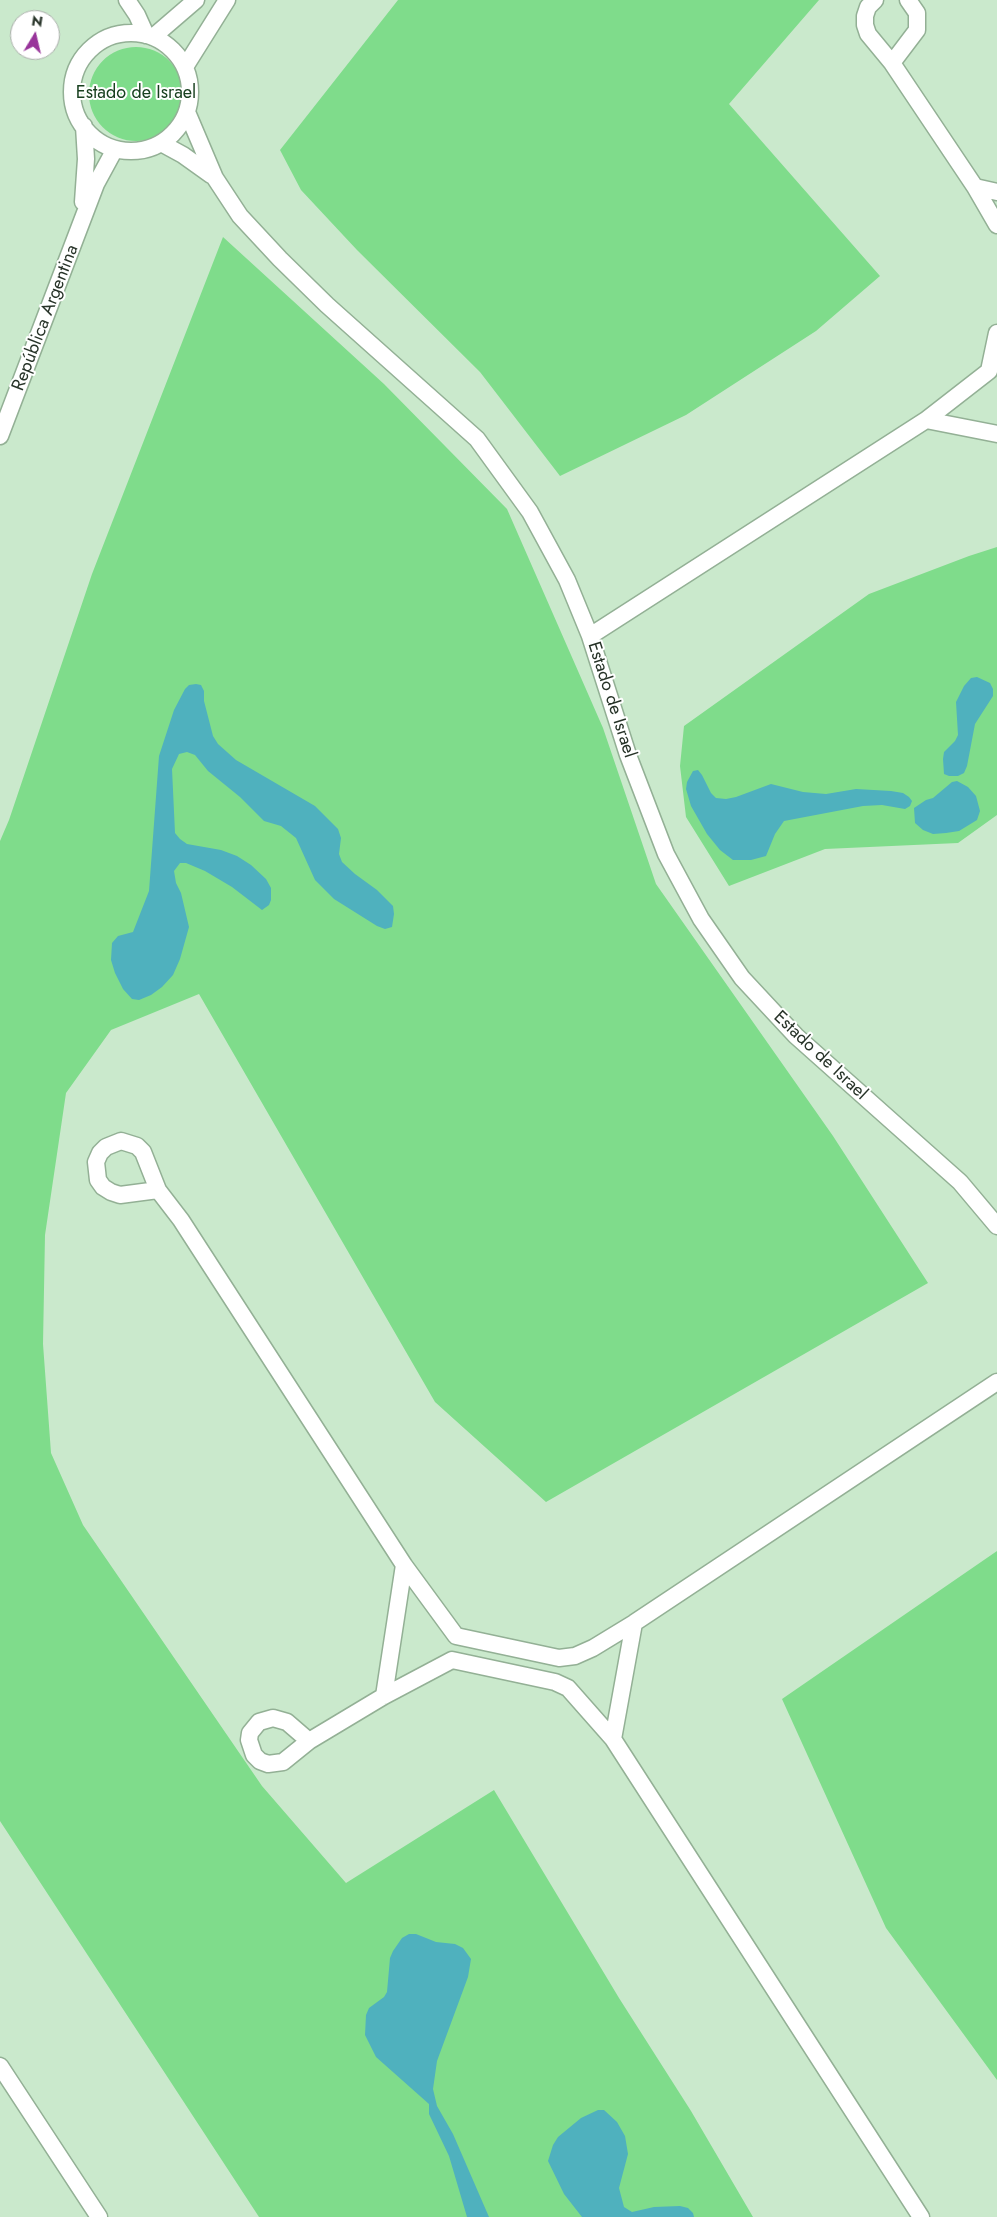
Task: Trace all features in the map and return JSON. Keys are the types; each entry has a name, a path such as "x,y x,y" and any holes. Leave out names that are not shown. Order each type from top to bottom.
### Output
{"street":[{"path":"127,0 149,36"},
{"path":"149,36 196,0"},
{"path":"185,67 227,0"},
{"path":"875,0 868,7 865,16 868,34 892,63 975,187 997,225"},
{"path":"892,63 917,30 917,13 908,0"},
{"path":"126,33 149,36 174,51 185,67 191,85 190,103 184,120 173,135 161,143 142,151 124,151 107,146 91,136 79,120 72,102 73,82 79,64 91,48 107,38 126,33"},
{"name":"Estado de Israel","path":"187,112 215,178 240,216 280,259 349,324 477,439 530,512 567,580 590,636 628,755 666,854 686,894 719,947 742,978 782,1022 866,1099 992,1209 997,1226"},
{"name":"República Argentina","path":"80,229 86,159 84,126"},
{"name":"Estado de Israel","path":"161,143 199,165 215,178"},
{"name":"República Argentina","path":"0,436 96,184 115,148"},
{"path":"975,187 997,192"},
{"path":"590,636 926,420 993,372 997,333"},
{"path":"926,420 997,434"},
{"path":"158,1190 181,1220 404,1565 456,1636 559,1658 575,1656 593,1648 634,1623 997,1382"},
{"path":"384,1696 404,1565"},
{"path":"613,1739 634,1623"},
{"path":"452,1660 456,1636"},
{"path":"555,1682 559,1658"},
{"path":"309,1740 384,1696 452,1660 555,1682 568,1688 613,1739 922,2216"},
{"path":"0,2066 100,2217"}],"green space":[{"path":"398,0 819,0 729,104 880,276 816,331 686,415 560,476 480,372 357,250 301,190 280,150"},
{"name":"Estado de Israel","path":"136,47 154,50 170,60 180,76 183,94 180,112 170,128 154,138 136,141 118,138 102,128 92,112 89,94 92,76 102,60 118,50"},
{"path":"223,237 384,384 507,509 603,728 656,884 833,1136 928,1283 546,1502 435,1402 199,994 111,1030 66,1093 45,1235 43,1344 51,1453 83,1525 262,1786 346,1883 494,1790 619,1998 691,2111 753,2217 259,2217 0,1821 0,841 9,820 92,574"},
{"path":"997,547 997,815 958,843 825,849 729,886 686,817 680,766 684,726 869,594"},
{"path":"997,1551 997,2080 886,1928 782,1699"}],"water":[{"path":"977,677 990,683 993,689 993,696 975,724 964,773 958,776 949,776 944,774 943,759 944,752 958,735 956,702 964,686 971,678"},
{"path":"189,685 201,685 204,691 204,701 213,736 218,744 236,760 315,806 338,829 341,838 339,854 342,862 377,890 393,906 392,927 385,929 377,926 334,899 315,880 296,838 281,826 264,821 240,797 208,771 195,755 187,752 179,754 172,769 175,833 187,844 221,850 237,856 251,865 266,879 271,888 271,900 269,905 262,910 232,887 205,871 186,863 180,863 174,871 189,927 180,959 173,975 162,987 151,995 139,1000 132,999 123,989 115,973 111,960 112,943 118,936 133,932 149,891 159,756 174,710 185,689"},
{"path":"698,770 711,793 716,798 736,797 771,784 803,792 826,794 856,789 891,791 903,793 912,801 910,806 905,809 882,805 863,806 784,821 775,834 766,856 751,860 733,860 720,850 707,834 691,806 686,789 687,782 693,771"},
{"path":"957,781 968,787 976,796 980,811 977,820 959,831 933,834 923,830 915,823 914,808 933,798 952,782"},
{"path":"409,1934 416,1934 436,1942 455,1944 463,1948 471,1959 468,1977 437,2061 433,2089 437,2106 453,2134 489,2217 467,2217 449,2156 429,2114 429,2104 376,2057 365,2035 366,2015 369,2008 384,1997 387,1992 390,1958 393,1951 402,1938"},
{"path":"598,2110 604,2110 617,2122 625,2136 628,2154 619,2188 624,2207 632,2212 654,2207 680,2206 688,2208 694,2217 582,2217 564,2194 548,2161 553,2145 558,2137 581,2118"}]}
